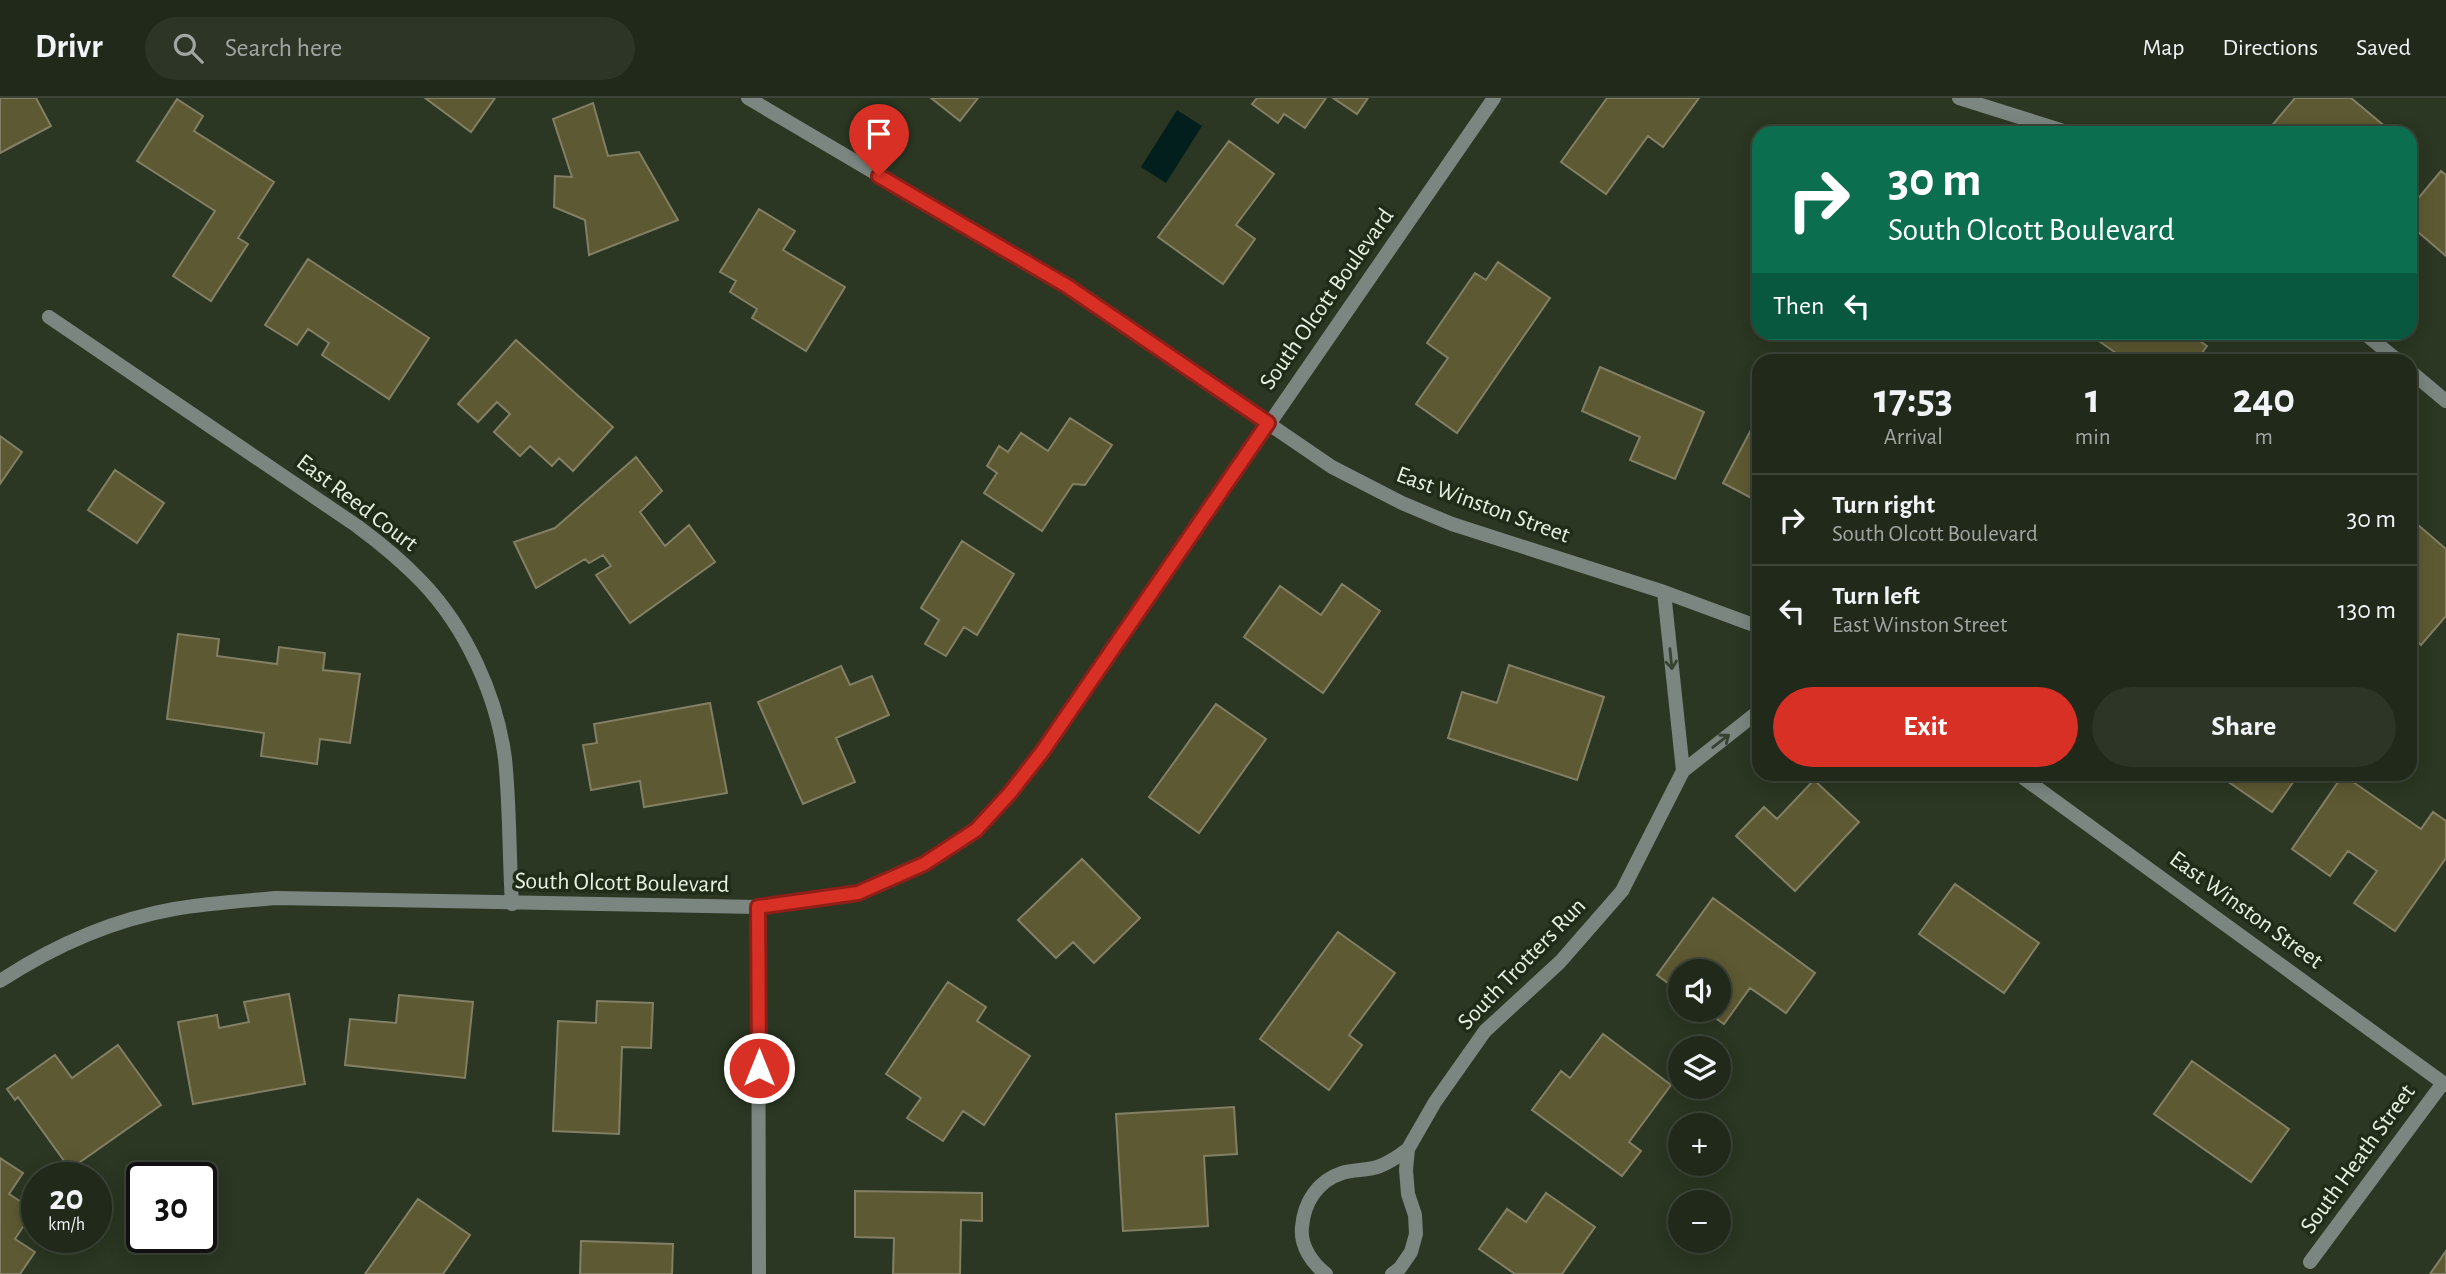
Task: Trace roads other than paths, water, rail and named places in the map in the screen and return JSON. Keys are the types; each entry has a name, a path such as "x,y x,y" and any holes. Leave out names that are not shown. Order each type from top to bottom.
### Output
{"street":[{"name":"East Winston Street","path":"748,98 764,102 1067,286 1332,467 1402,503 1452,524 1664,592 1752,624"},
{"name":"South Olcott Boulevard","path":"0,981 40,956 83,937 129,920 198,905 276,898 758,907 858,893 924,864 976,830 1042,752 1494,98"},
{"path":"1959,98 2048,126"},
{"name":"East Reed Court","path":"49,317 357,526 398,558 424,584 464,640 479,668 494,709 505,759 512,904"},
{"path":"2373,340 2390,354"},
{"path":"2417,377 2446,401"},
{"path":"1664,592 1684,771"},
{"name":"South Trotters Run","path":"1392,1274 1400,1268 1411,1252 1416,1234 1415,1215 1408,1194 1408,1149 1435,1102 1485,1031 1560,962 1622,891 1684,771 1752,717"},
{"name":"East Winston Street","path":"2028,781 2444,1084"},
{"path":"758,907 759,1274"},
{"name":"South Heath Street","path":"2310,1262 2444,1084"},
{"name":"South Trotters Run","path":"1326,1274 1316,1266 1306,1250 1301,1232 1303,1213 1311,1195 1324,1182 1341,1173 1377,1167 1408,1149"}],"water":[{"path":"1177,110 1202,126 1166,183 1141,167"}]}
